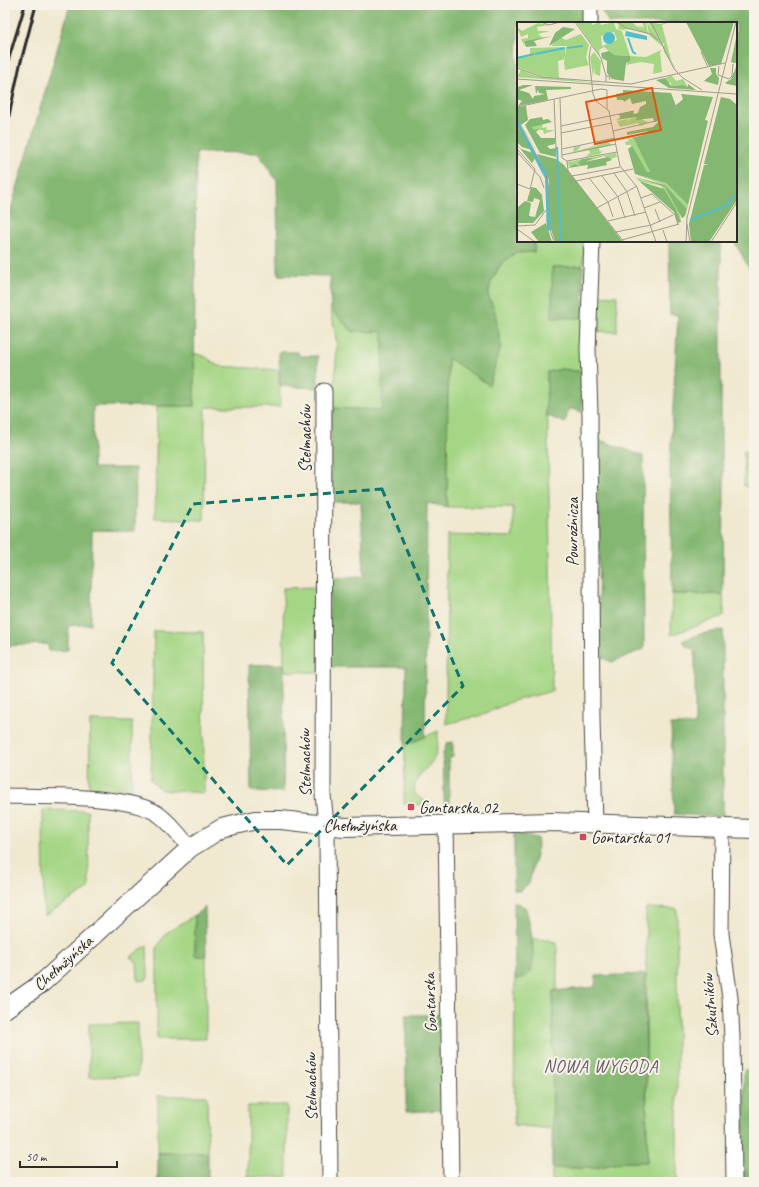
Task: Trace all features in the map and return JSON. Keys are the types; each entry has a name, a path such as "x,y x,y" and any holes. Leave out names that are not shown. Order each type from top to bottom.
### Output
{"street":[{"path":"590,5 590,22"},
{"name":"Powroźnicza","path":"592,242 588,349 590,423 592,720 595,823"},
{"name":"Stelmachów","path":"324,391 323,794 326,826 330,1182"},
{"path":"5,796 85,799 135,804 162,817 190,848"},
{"name":"Chełmżyńska","path":"5,1009 42,983 190,848 214,832 246,821 277,820 326,826 351,827 446,823 595,823 754,829"},
{"name":"Gontarska","path":"446,823 451,1182"},
{"name":"Szkutników","path":"722,828 721,934 730,998 734,1182"}],"highlighted area":[{"path":"382,489 463,686 287,865 112,663 193,504"}],"green space":[{"path":"70,5 585,5 585,22 517,22 515,199 517,199 517,242 534,242 534,252 515,253 501,264 491,282 488,295 495,312 501,346 489,385 448,358 447,507 427,503 425,737 405,745 406,667 328,667 330,578 364,577 361,502 331,502 331,408 382,410 383,332 352,331 331,309 330,276 278,275 277,181 258,153 196,152 194,406 93,406 93,468 136,468 135,531 92,530 91,624 68,626 68,650 49,651 48,644 5,646 5,230"},
{"path":"598,5 754,5 754,277 735,242 737,242 737,22 608,22"},
{"path":"534,242 584,242 583,266 552,267 584,318 583,372 562,369 547,372 552,691 513,701 479,716 446,724 447,535 513,537 513,507 447,507 448,357 489,384 495,312 488,295 491,282 501,264 515,253 534,252"},
{"path":"669,242 721,242 721,444 724,480 723,594 672,594 670,464 678,315 670,314"},
{"path":"583,266 584,318 552,318 552,267"},
{"path":"596,295 617,296 617,332 593,331"},
{"path":"331,309 352,331 383,331 383,410 331,408 331,388 335,380 337,344"},
{"path":"279,352 298,352 299,356 318,356 318,388 280,386"},
{"path":"194,353 206,357 218,366 279,370 280,407 205,407 204,520 155,518 157,406 194,406"},
{"path":"562,369 583,372 582,412 569,408 565,423 546,415 547,372"},
{"path":"595,438 643,456 644,649 612,662 603,658 598,625 599,534"},
{"path":"744,451 754,454 754,488 744,486"},
{"path":"319,587 320,673 284,671 283,588"},
{"path":"672,594 723,594 724,616 671,635"},
{"path":"723,630 723,817 674,814 671,725 695,725 695,650 687,646 682,641 701,634"},
{"path":"154,631 203,632 204,793 161,790 151,780"},
{"path":"284,664 283,792 251,791 249,665"},
{"path":"90,721 132,722 132,790 89,788"},
{"path":"438,731 438,745 434,759 418,778 414,789 416,795 430,805 404,804 405,745"},
{"path":"453,742 453,757 449,759 449,806 445,806 443,753 447,743"},
{"path":"43,810 88,811 89,889 44,916"},
{"path":"514,833 537,838 538,846 529,883 520,891 514,890"},
{"path":"514,902 525,907 531,931 533,951 532,968 526,976 519,979 515,979"},
{"path":"205,907 206,956 195,956 195,915"},
{"path":"646,908 677,909 677,1182 552,1182 552,1168 595,1168 622,1162 647,1162"},
{"path":"195,915 195,956 206,956 206,1039 157,1039 157,947 166,933"},
{"path":"532,939 549,940 557,943 557,990 553,991 553,1129 514,1125 515,979 522,978 532,963"},
{"path":"147,945 148,977 146,980 138,981 137,962 130,957"},
{"path":"645,974 647,1162 622,1162 595,1168 552,1168 553,991 595,987 596,976"},
{"path":"406,1015 442,1015 443,1110 406,1112"},
{"path":"138,1023 138,1076 89,1077 89,1024"},
{"path":"744,1070 754,1070 754,1182 744,1182"},
{"path":"158,1096 207,1096 208,1153 158,1153"},
{"path":"287,1105 287,1177 248,1177 248,1106"},
{"path":"158,1153 208,1153 208,1182 158,1182"}],"railway":[{"path":"5,13 7,5"},
{"path":"5,71 25,5"},
{"path":"5,134 20,65 36,5"}],"place":[{"name":"Gontarska 02","path":"411,807"},
{"name":"Gontarska 01","path":"583,837"}],"district":[{"name":"NOWA WYGODA","path":"601,1066"}]}
